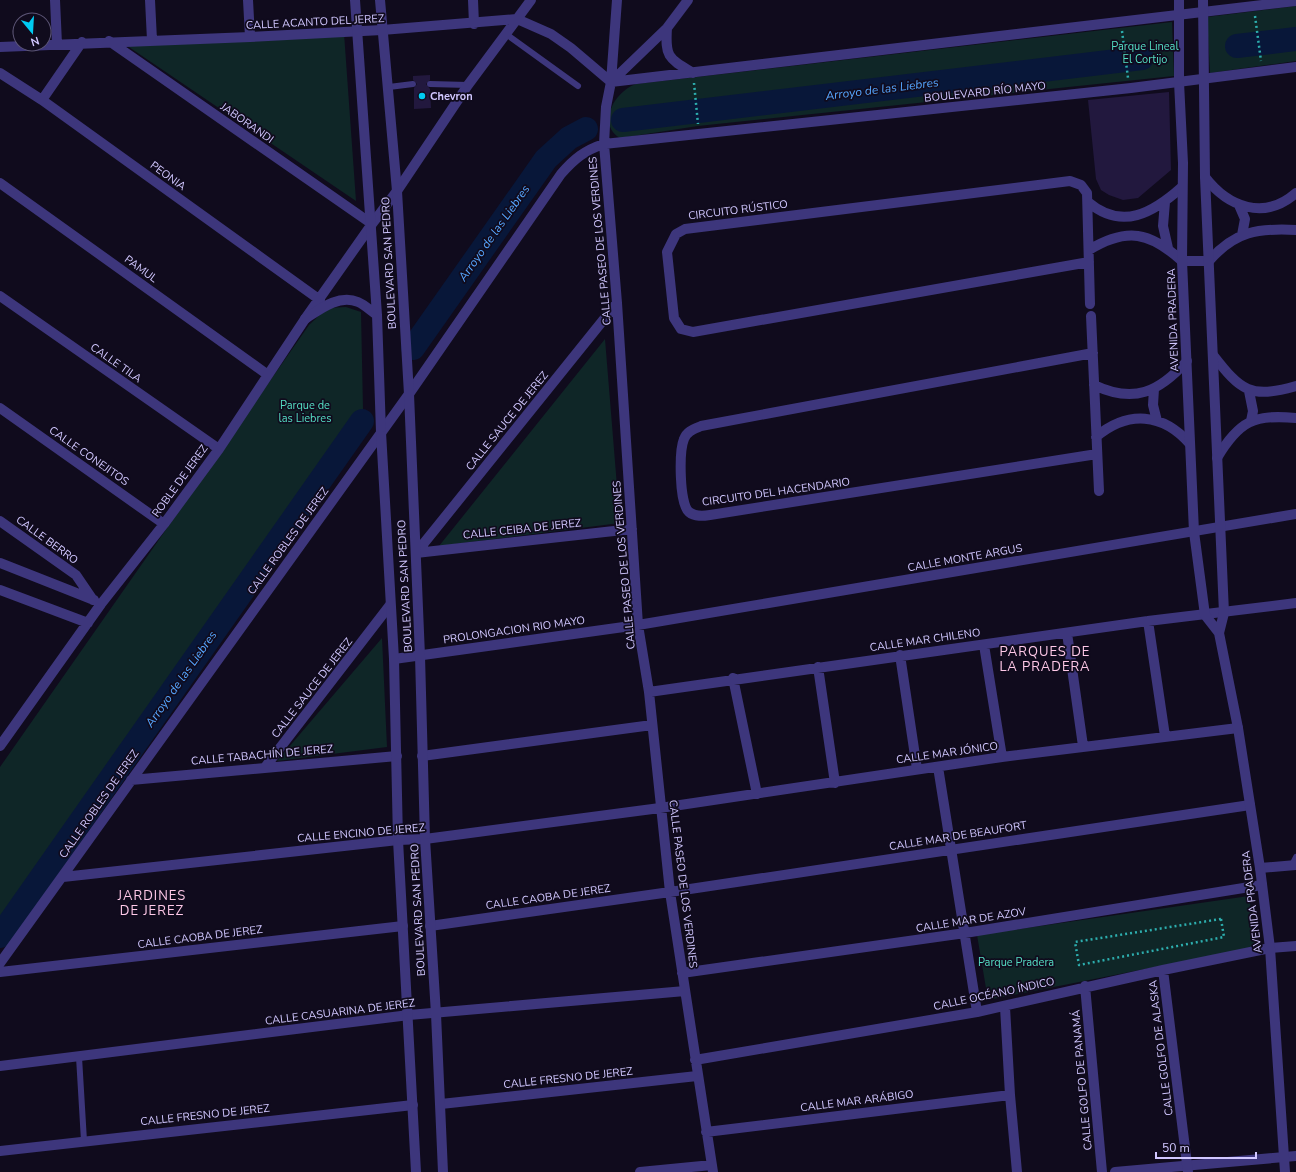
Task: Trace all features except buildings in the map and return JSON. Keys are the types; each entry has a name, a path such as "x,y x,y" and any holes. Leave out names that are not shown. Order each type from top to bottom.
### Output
{"street":[{"path":"55,0 57,44"},
{"path":"150,0 152,40"},
{"path":"248,0 250,37"},
{"name":"BOULEVARD SAN PEDRO","path":"355,0 372,224 377,315 381,432 394,659 398,840 409,1015 416,1172"},
{"name":"BOULEVARD SAN PEDRO","path":"380,0 389,87 397,191 409,394 420,656 425,839 441,1104 443,1172"},
{"path":"473,0 474,24"},
{"name":"ROBLE DE JEREZ","path":"0,746 88,623 97,602 164,524 219,449 306,319 372,224 397,191 468,85 531,0"},
{"name":"CALLE PASEO DE LOS VERDINES","path":"617,0 611,82 606,107 604,144 617,303 638,625 649,692 670,892 712,1169"},
{"path":"611,82 667,28 688,0"},
{"name":"AVENIDA PRADERA","path":"1179,0 1182,261 1194,532 1205,615 1219,633"},
{"name":"AVENIDA PRADERA","path":"1203,0 1205,177 1224,613 1219,633 1238,728 1260,868 1270,948 1285,1172"},
{"path":"517,19 551,34 566,44 611,82 1296,1"},
{"name":"CALLE ACANTO DEL JEREZ","path":"0,46 250,37 474,24 517,19"},
{"path":"667,28 666,48 670,57 693,73"},
{"name":"JABORANDI","path":"109,41 372,224"},
{"path":"42,100 82,42"},
{"name":"BOULEVARD RÍO MAYO","path":"604,144 1179,82 1296,67"},
{"name":"PEONIA","path":"0,73 42,100 320,300"},
{"name":"CALLE ROBLES DE JEREZ","path":"0,963 130,780 409,394 561,174 572,161 587,150 604,144"},
{"path":"1205,177 1220,194 1239,205 1253,208 1267,207 1284,201 1296,194"},
{"name":"CIRCUITO RÚSTICO","path":"1089,262 693,332 681,328 674,318 667,252 676,234 685,229 1070,181 1081,185 1087,193 1088,202 1090,304"},
{"name":"PAMUL","path":"0,183 268,375"},
{"path":"1088,202 1106,214 1128,217 1147,212 1165,202 1182,187"},
{"path":"1165,202 1163,226 1168,248"},
{"path":"1239,205 1245,219 1242,235"},
{"path":"1088,250 1109,239 1130,234 1156,242 1168,248 1182,261 1209,261 1229,241 1242,235 1269,229 1296,230"},
{"name":"CALLE TILA","path":"0,296 219,449"},
{"path":"306,319 327,304 345,301 358,302 377,315"},
{"name":"CALLE SAUCE DE JEREZ","path":"416,553 617,303"},
{"path":"1091,316 1099,491"},
{"name":"CIRCUITO DEL HACENDARIO","path":"1093,353 701,426 689,431 684,439 682,449 682,495 688,512 693,515 710,515 1097,454"},
{"path":"1213,355 1228,375 1249,391 1273,393 1296,386"},
{"path":"1094,385 1113,393 1134,395 1154,388 1166,381 1187,361"},
{"path":"1154,388 1153,405 1157,421"},
{"path":"1249,391 1253,411 1251,421"},
{"name":"CALLE CONEJITOS","path":"0,408 164,524"},
{"path":"1217,458 1228,439 1251,421 1267,416 1296,418"},
{"path":"1096,437 1112,425 1131,419 1157,421 1176,430 1190,444"},
{"name":"CALLE MONTE ARGUS","path":"638,625 1296,514"},
{"name":"CALLE BERRO","path":"0,521 76,575 97,602"},
{"name":"CALLE CEIBA DE JEREZ","path":"416,553 632,529"},
{"path":"0,563 97,602"},
{"path":"0,590 88,623"},
{"name":"CALLE MAR CHILENO","path":"649,692 733,678 984,645 1148,621 1224,613 1296,603"},
{"name":"CALLE SAUCE DE JEREZ","path":"266,766 390,605"},
{"path":"1148,621 1165,736"},
{"name":"PROLONGACION RIO MAYO","path":"394,659 638,625"},
{"path":"1067,633 1083,746"},
{"path":"984,645 1002,757"},
{"path":"900,656 916,769"},
{"path":"818,667 835,783"},
{"path":"733,678 757,794"},
{"path":"422,756 652,724"},
{"name":"CALLE MAR JÓNICO","path":"660,808 1002,757 1238,728"},
{"name":"CALLE TABACHÍN DE JEREZ","path":"130,780 266,766 397,756"},
{"path":"938,767 977,1012"},
{"name":"CALLE MAR DE BEAUFORT","path":"670,892 1250,805"},
{"name":"CALLE ENCINO DE JEREZ","path":"62,877 398,840 425,839 660,808"},
{"path":"1260,868 1295,862"},
{"name":"CALLE MAR DE AZOV","path":"682,973 965,933 1262,885"},
{"name":"CALLE CAOBA DE JEREZ","path":"430,926 670,892"},
{"name":"CALLE CAOBA DE JEREZ","path":"0,972 403,926"},
{"name":"CALLE OCÉANO ÍNDICO","path":"695,1060 1005,1007 1085,986 1270,948 1296,946"},
{"name":"CALLE GOLFO DE ALASKA","path":"1163,970 1188,1169"},
{"name":"CALLE GOLFO DE PANAMÁ","path":"1085,986 1102,1172"},
{"name":"CALLE CASUARINA DE JEREZ","path":"0,1066 409,1015 436,1014 685,991"},
{"path":"1005,1007 1010,1094 1017,1172"},
{"name":"CALLE FRESNO DE JEREZ","path":"441,1104 697,1076"},
{"name":"CALLE MAR ARÁBIGO","path":"706,1132 1010,1094"},
{"name":"CALLE FRESNO DE JEREZ","path":"0,1151 413,1105"},
{"path":"1115,1172 1188,1169 1296,1156"},
{"path":"640,1172 712,1169"}],"lane":[{"path":"506,34 578,86"},
{"path":"389,87 414,84"},
{"path":"430,84 468,85"},
{"path":"78,1056 84,1141"}],"path":[{"path":"1256,20 1261,58"},
{"path":"1122,37 1126,72"},
{"path":"694,87 696,120"},
{"path":"690,127 698,126"},
{"path":"1221,919 1224,937 1079,965 1075,942 1221,919"}],"green space":[{"name":"Parque Lineal El Cortijo","path":"1296,6 1296,61 1210,73 1207,17"},
{"name":"Parque Lineal El Cortijo","path":"1172,22 1174,76 698,126 620,138 613,132 609,125 611,108 615,100 621,93 636,84"},
{"path":"344,33 356,201 123,43"},
{"name":"Parque de las Liebres","path":"346,307 361,312 363,409 0,928 0,767 309,325 327,308"},
{"path":"605,339 620,523 439,546"},
{"path":"382,638 387,747 277,761"},
{"name":"Parque Pradera","path":"1249,896 1256,947 988,1000 977,935"}],"waterway":[{"name":"Arroyo de las Liebres","path":"1237,46 1296,39"},
{"name":"Arroyo de las Liebres","path":"623,120 1142,58"},
{"name":"Arroyo de las Liebres","path":"413,348 546,159 569,138 586,129"},
{"name":"Arroyo de las Liebres","path":"0,936 362,421"}],"place":[{"name":"Chevron","path":"422,96"}],"district":[{"name":"PARQUES DE LA PRADERA","path":"1045,660"},
{"name":"JARDINES DE JEREZ","path":"152,904"}]}
